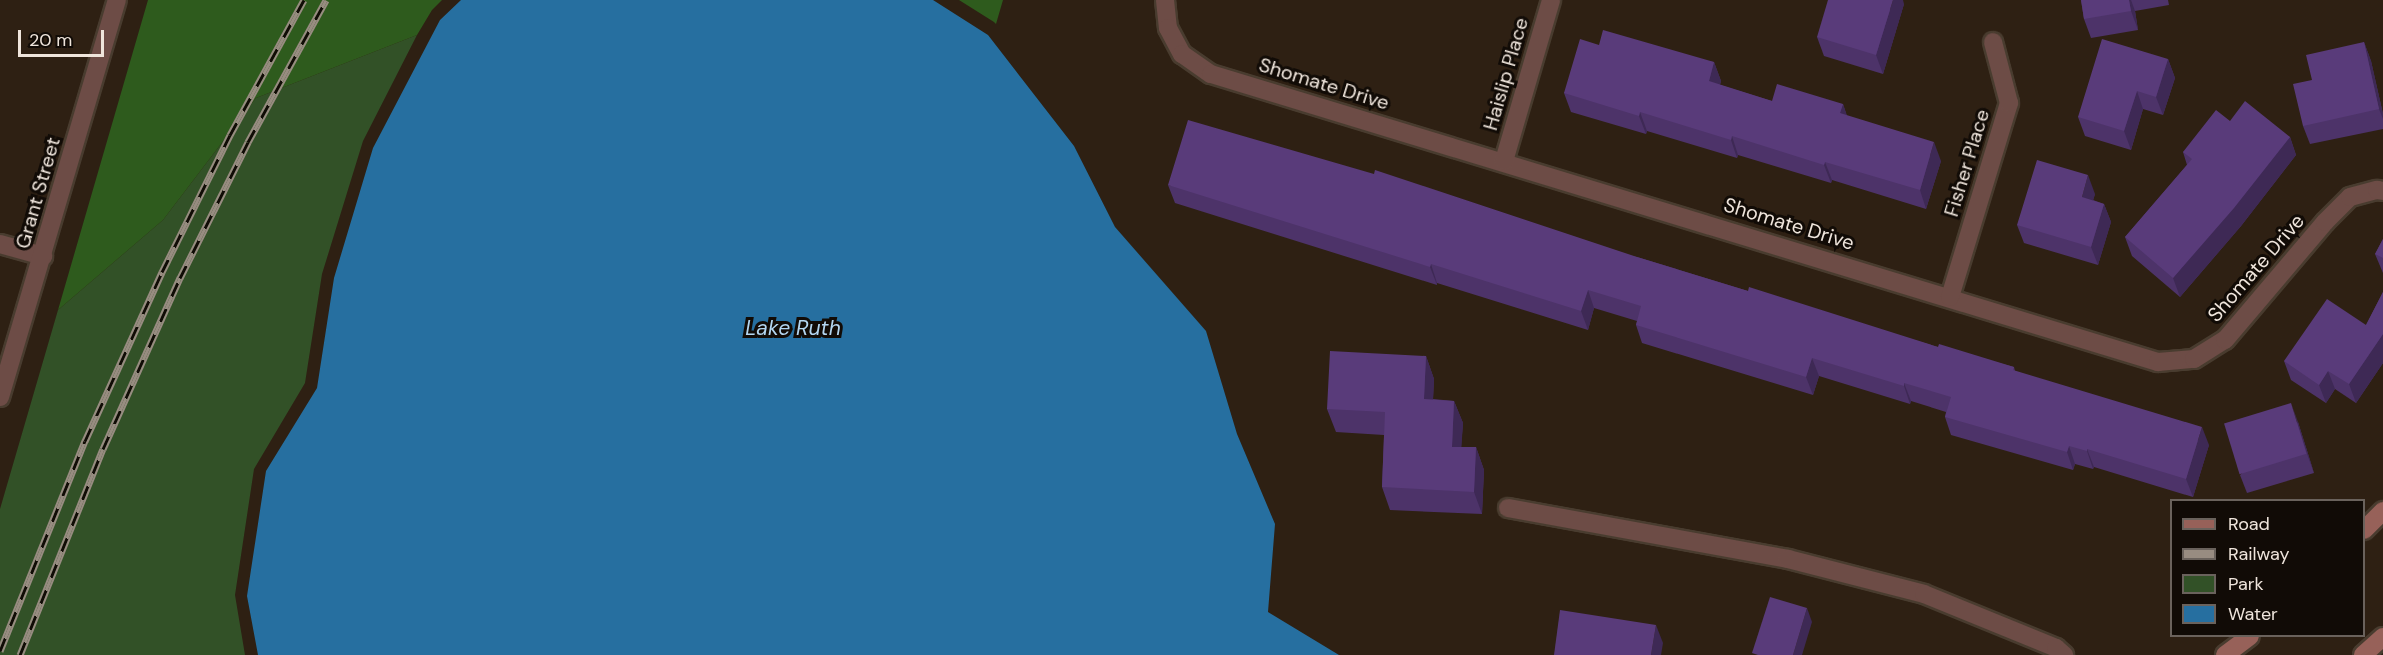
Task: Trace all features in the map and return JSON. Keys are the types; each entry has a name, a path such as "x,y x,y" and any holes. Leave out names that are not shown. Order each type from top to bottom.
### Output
{"main road":[{"path":"2365,529 2383,511"},
{"path":"2225,655 2249,637"},
{"path":"2363,655 2383,637"}],"street":[{"name":"Grant Street","path":"0,397 117,0"},
{"name":"Shomate Drive","path":"1165,0 1167,28 1182,54 1211,74 1504,161 2158,362 2194,359 2225,340 2325,222 2350,197 2377,190 2383,191"},
{"name":"Haislip Place","path":"1504,161 1551,0"},
{"name":"Fisher Place","path":"1950,297 2009,103 1993,42"},
{"path":"0,244 43,256"},
{"path":"1508,508 1788,559 1890,585 1924,594 2056,648 2064,655"}],"green space":[{"path":"148,0 442,0 432,10 417,35 256,98 163,220 58,310"},
{"path":"959,0 1003,0 996,24 994,22"},
{"path":"417,35 363,141 322,274 305,383 254,469 235,595 245,655 0,655 0,509 58,310 163,220 256,98"}],"water":[{"name":"Lake Ruth","path":"461,0 933,0 988,35 1074,146 1115,227 1206,331 1237,434 1275,524 1268,612 1339,655 258,655 247,596 266,471 317,388 334,278 373,148 440,20"}],"building":[{"path":"1828,0 1893,0 1876,55 1817,37"},
{"path":"2081,0 2129,0 2131,11 2084,19"},
{"path":"1603,30 1714,62 1709,81 1772,101 1777,84 1843,104 1840,113 1934,142 1920,190 1825,162 1824,165 1732,136 1731,140 1640,112 1639,116 1564,93 1580,39 1599,45"},
{"path":"2102,39 2168,59 2156,97 2137,91 2124,131 2078,117"},
{"path":"2364,42 2379,109 2303,126 2293,84 2312,80 2306,55"},
{"path":"2245,101 2290,137 2234,208 2173,278 2125,237 2192,159 2183,152 2216,110 2230,121"},
{"path":"1188,120 1374,174 1375,170 1637,257 1748,291 1749,287 1938,347 1939,344 2014,367 2013,370 2202,427 2186,479 2087,449 2087,451 2069,446 2067,452 1945,417 1951,397 1904,383 1904,386 1812,358 1806,377 1636,325 1641,306 1588,290 1581,311 1431,264 1430,267 1168,185"},
{"path":"2037,160 2088,175 2082,197 2104,204 2091,247 2017,225"},
{"path":"2383,239 2383,258 2375,254"},
{"path":"2383,292 2383,334 2349,384 2328,371 2319,385 2284,361 2327,299 2366,325"},
{"path":"1330,351 1426,356 1424,399 1454,401 1452,447 1476,447 1474,492 1382,487 1385,412 1327,409"},
{"path":"2291,403 2306,454 2240,474 2224,423"},
{"path":"1770,597 1807,608 1793,655 1752,653"},
{"path":"1560,610 1656,625 1651,655 1554,655"}],"railway":[{"path":"0,651 85,441 162,272 230,135 304,0"},
{"path":"20,655 103,449 180,278 248,142 326,0"}]}
